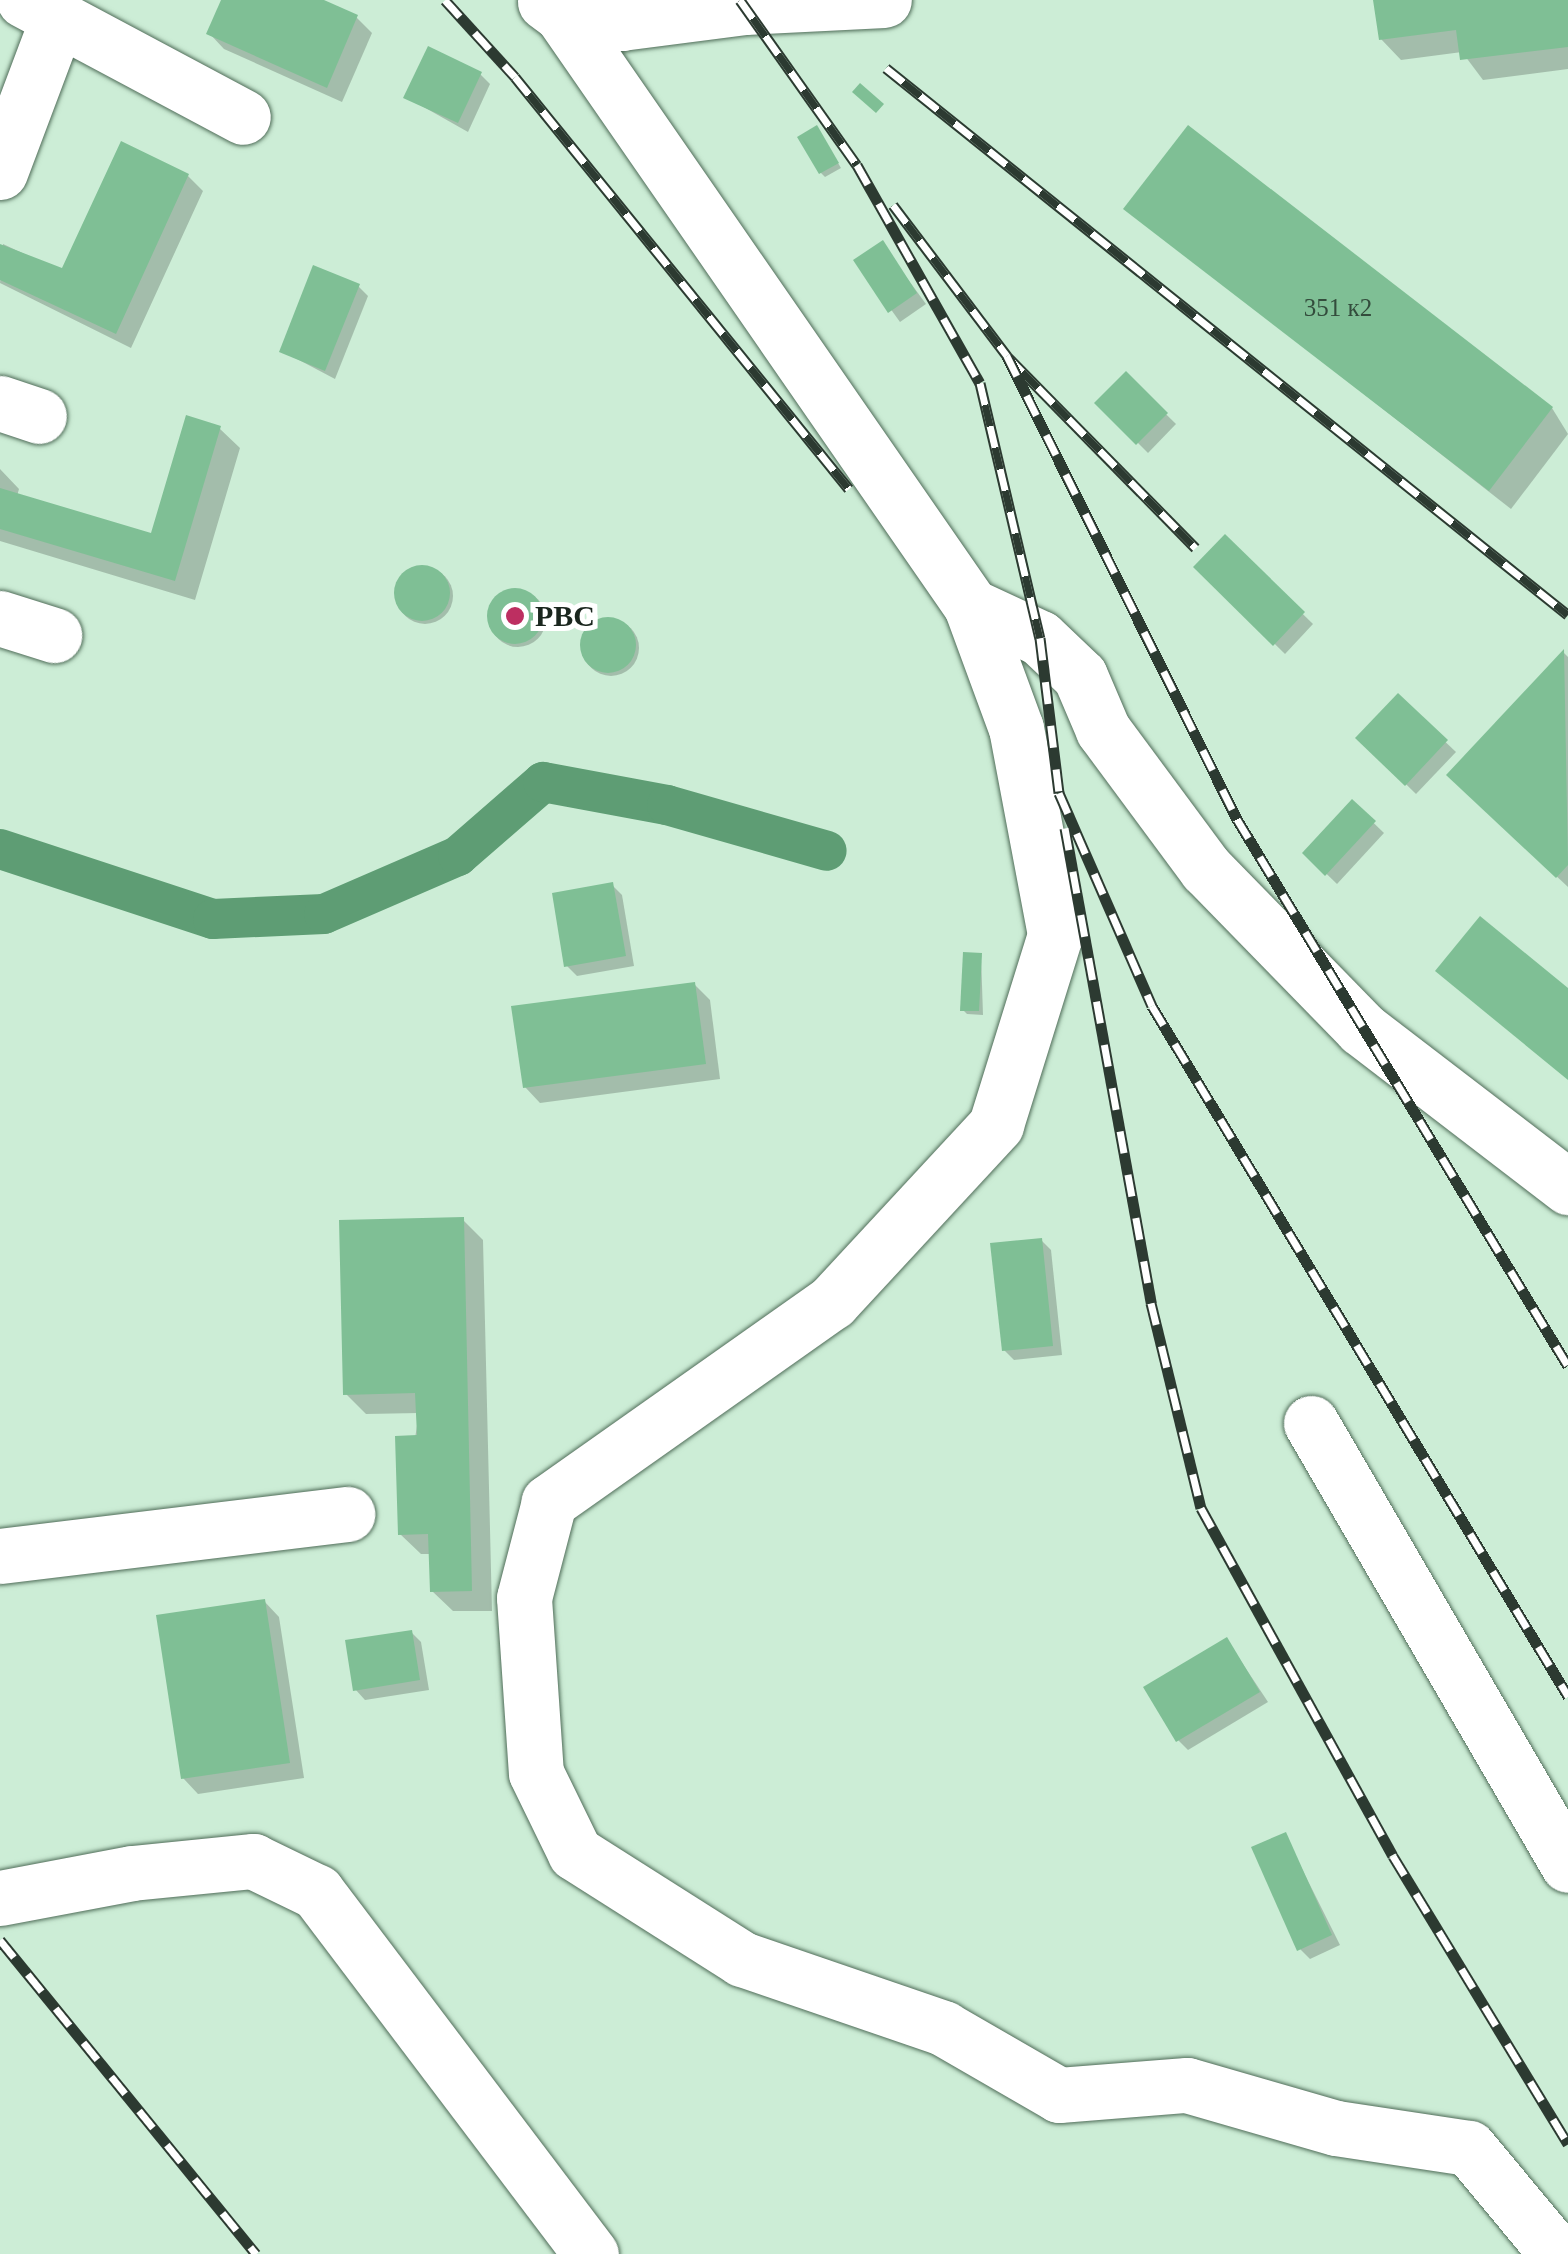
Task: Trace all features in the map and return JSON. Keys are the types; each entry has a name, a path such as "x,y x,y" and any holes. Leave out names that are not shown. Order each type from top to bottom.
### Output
{"street":[{"path":"552,7 622,23 746,7 884,0"},
{"path":"552,7 971,606 1016,728 1055,935 996,1124 832,1302 550,1502 524,1598 536,1773 575,1853 742,1959 943,2028 1059,2094 1187,2085 1336,2128 1469,2148 1556,2254"},
{"path":"0,172 41,9 243,117"},
{"path":"971,606 1040,638 1080,676 1104,730 1206,868 1362,1029 1568,1186"},
{"path":"0,618 54,635"},
{"path":"1311,1423 1568,1865"},
{"path":"0,1556 346,1514"},
{"path":"0,1898 132,1872 252,1861 316,1892 591,2254"}],"building":[{"path":"221,0 324,0 358,15 327,88 206,34"},
{"path":"1373,0 1568,0 1568,47 1460,60 1456,30 1379,40"},
{"path":"428,46 482,72 458,123 403,98"},
{"path":"860,83 884,104 876,113 852,92"},
{"path":"817,125 839,163 819,174 797,137"},
{"path":"1188,125 1553,407 1489,491 1123,209"},
{"path":"121,141 189,174 116,334 0,280 0,244 62,268"},
{"path":"883,240 917,293 888,313 853,260"},
{"path":"313,265 360,284 325,371 279,352"},
{"path":"1126,371 1168,413 1136,445 1094,403"},
{"path":"186,415 221,426 175,581 0,529 0,488 151,533"},
{"path":"1225,534 1305,612 1273,646 1193,567"},
{"name":"РВС","path":"422,565 442,573 450,593 442,613 422,621 402,613 394,593 402,573"},
{"name":"РВС","path":"515,588 535,596 543,616 535,636 515,644 495,636 487,616 495,596"},
{"name":"РВС","path":"608,617 628,625 636,645 628,665 608,673 588,665 580,645 588,625"},
{"path":"1564,649 1568,865 1556,878 1446,775"},
{"path":"1398,693 1448,740 1405,786 1355,738"},
{"path":"1352,799 1376,821 1325,876 1302,853"},
{"path":"613,882 626,956 564,967 552,893"},
{"path":"1480,916 1568,988 1568,1080 1435,971"},
{"path":"963,952 982,953 979,1011 960,1011"},
{"path":"695,982 706,1064 523,1088 511,1006"},
{"path":"464,1217 472,1591 430,1592 428,1534 398,1535 395,1436 417,1435 415,1393 343,1395 339,1220"},
{"path":"1042,1238 1053,1346 1002,1351 990,1243"},
{"path":"265,1599 290,1763 181,1779 156,1615"},
{"path":"412,1630 420,1680 353,1691 345,1640"},
{"path":"1227,1637 1260,1692 1176,1742 1143,1687"},
{"path":"1286,1832 1332,1935 1297,1951 1251,1847"}],"waterway":[{"path":"0,849 213,919 324,914 458,856 543,782 667,805 827,851"}],"railway":[{"path":"445,0 515,77 849,489"},
{"path":"740,0 857,165 980,383 1040,638 1059,793 1152,1006 1568,1696"},
{"path":"886,68 1568,615"},
{"path":"893,205 1007,356 1196,548"},
{"path":"1007,356 1237,819 1568,1366"},
{"path":"1065,828 1151,1303 1201,1508 1393,1856 1568,2144"},
{"path":"0,1940 256,2254"}],"place":[{"name":"РВС","path":"515,616"}]}
